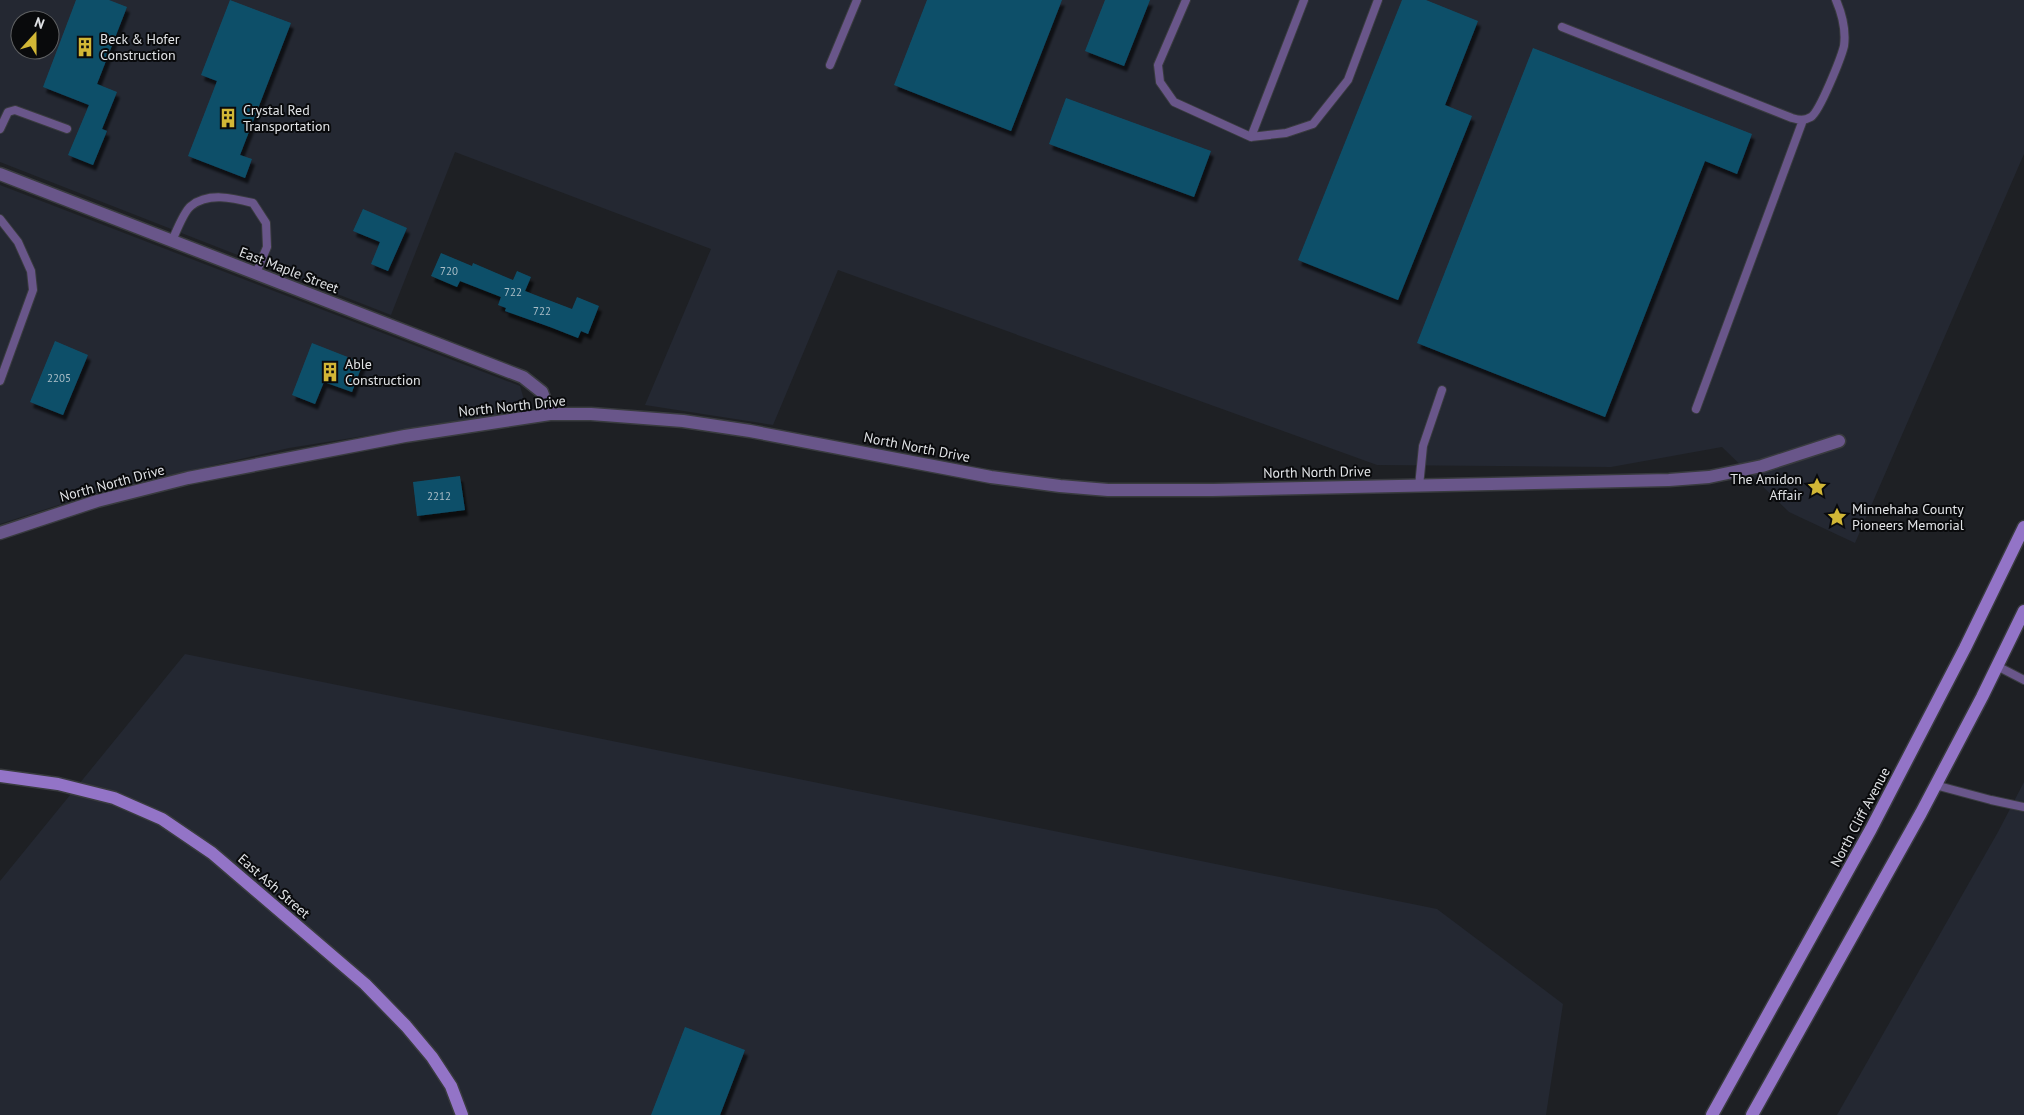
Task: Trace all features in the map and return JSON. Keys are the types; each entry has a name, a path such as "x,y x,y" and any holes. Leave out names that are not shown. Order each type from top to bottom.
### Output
{"main road":[{"name":"North Cliff Avenue","path":"1712,1115 1872,829 2024,528"},
{"path":"1752,1115 1936,786 2024,611"},
{"name":"East Ash Street","path":"0,776 58,784 114,798 162,819 212,852 365,984 406,1026 432,1057 446,1079 462,1115"}],"street":[{"name":"East Maple Street","path":"0,174 523,377 542,392 550,414"},
{"name":"North North Drive","path":"0,533 97,501 188,478 405,436 550,414 683,420 991,477 1108,490 1213,490 1669,480 1709,477 1762,466 1838,441"}],"lane":[{"path":"830,65 857,0"},
{"path":"1186,0 1158,65 1160,82 1174,102 1252,137 1286,133 1313,124 1348,80 1378,0"},
{"path":"1252,137 1304,0"},
{"path":"1562,27 1792,118 1803,120 1811,117 1819,108 1844,47 1844,30 1836,0"},
{"path":"0,129 8,112 15,110 67,129"},
{"path":"1696,409 1803,120"},
{"path":"172,241 190,206 205,199 230,198 253,203 266,223 267,247 256,274"},
{"path":"0,219 18,242 31,271 33,290 0,380"},
{"path":"1419,486 1423,446 1442,390"},
{"path":"1997,666 2024,680"},
{"path":"1936,786 2024,807"}],"shaded area":[{"path":"0,0 2024,0 2024,154 1855,543 1789,512 1722,447 1611,467 1377,465 838,270 773,425 645,405 711,249 455,152 391,315 0,162"},
{"path":"0,185 520,386 527,410 289,448 102,491 0,524"},
{"path":"185,654 1437,909 1563,1004 1546,1115 0,1115 0,881"},
{"path":"2024,782 2024,1115 1837,1115 1998,832"}],"building":[{"name":"Beck & Hofer Construction","path":"76,0 109,0 127,7 97,84 117,92 102,129 107,131 93,165 68,155 89,105 43,87 53,60 60,60 60,42"},
{"name":"Crystal Red Transportation","path":"230,0 291,23 240,155 252,159 245,178 188,156 217,81 201,75"},
{"path":"927,0 1062,0 1011,131 894,85"},
{"path":"1105,0 1150,0 1124,66 1085,51"},
{"path":"1402,0 1426,0 1478,21 1445,105 1472,116 1398,300 1298,260"},
{"path":"1533,48 1752,134 1737,174 1705,161 1605,417 1417,343"},
{"path":"1066,98 1211,151 1194,197 1049,144"},
{"path":"363,209 407,228 388,271 371,264 380,242 353,231"},
{"path":"441,253 472,266 473,263 513,280 517,271 531,277 525,291 572,309 577,297 599,306 588,334 581,331 578,338 505,311 506,308 498,305 501,297 460,281 457,287 431,276"},
{"path":"55,341 88,355 63,415 30,402"},
{"name":"Able Construction","path":"312,343 363,363 352,392 324,382 315,404 292,395"},
{"path":"460,476 465,510 417,516 413,482"},
{"path":"685,1027 745,1050 720,1115 651,1115"}],"place":[{"name":"Beck & Hofer Construction","path":"85,47"},
{"name":"Crystal Red Transportation","path":"228,118"},
{"name":"Able Construction","path":"330,372"},
{"name":"The Amidon Affair","path":"1817,487"},
{"name":"Minnehaha County Pioneers Memorial","path":"1837,517"}]}
